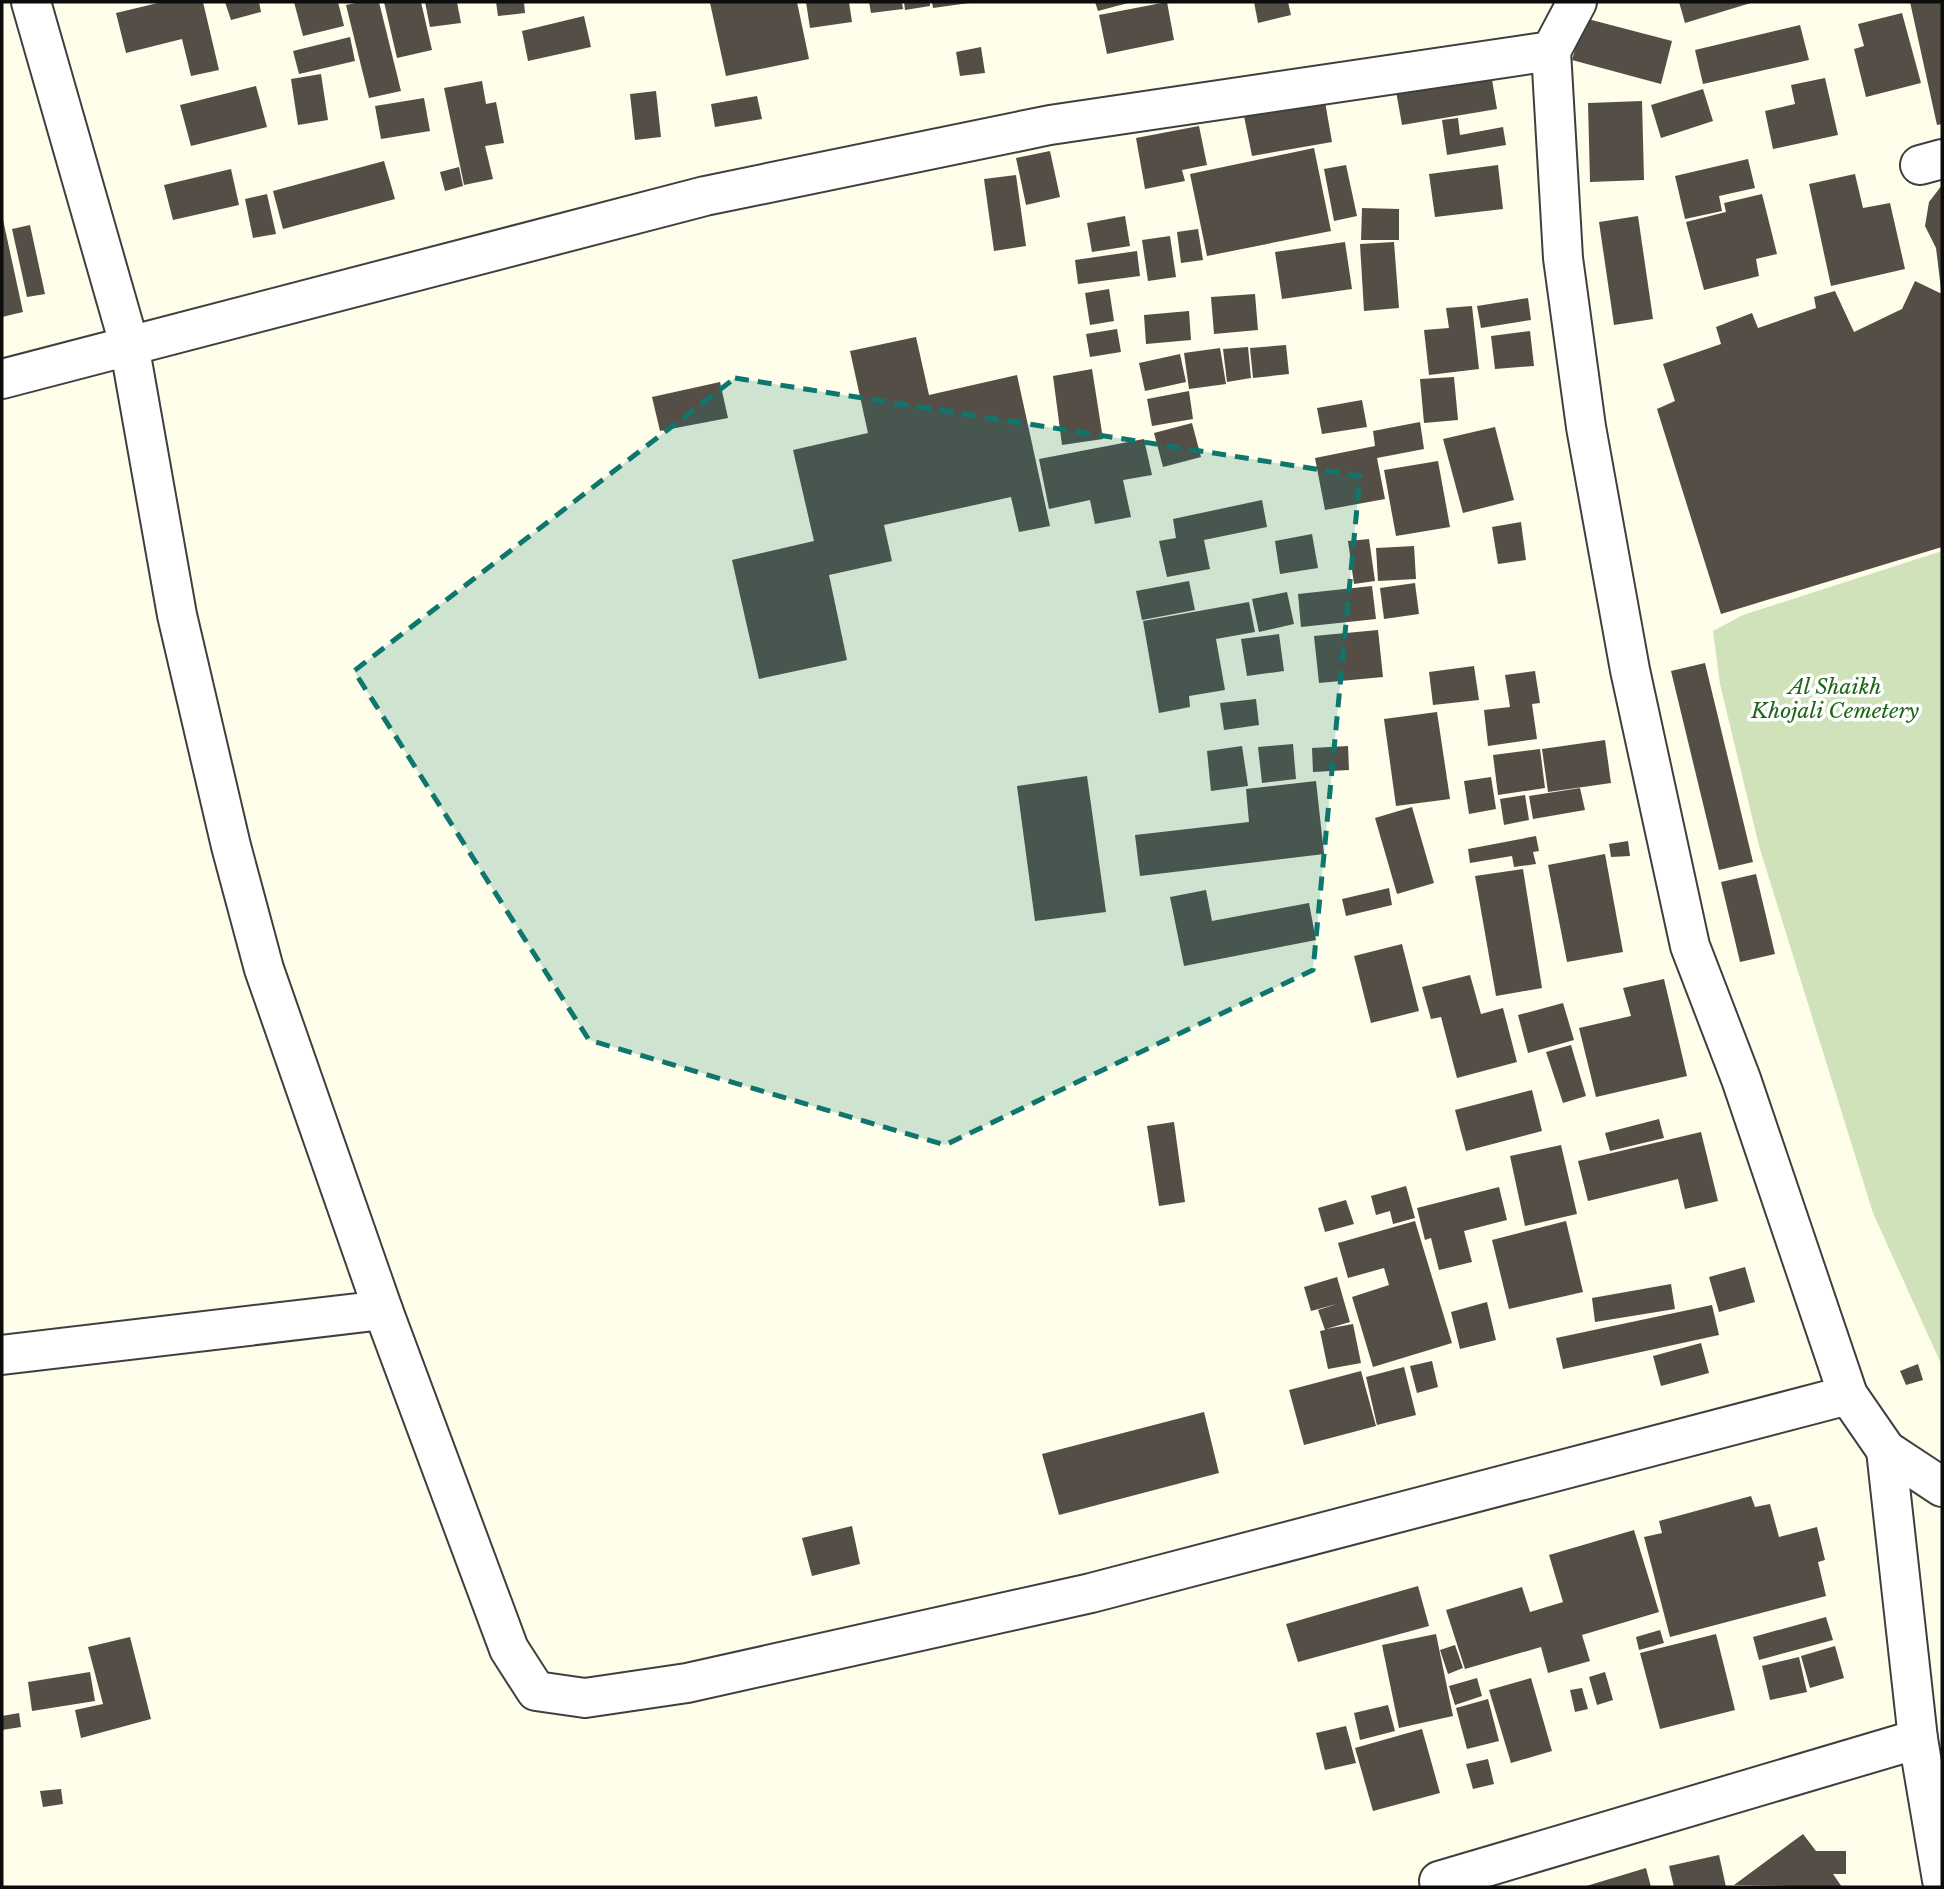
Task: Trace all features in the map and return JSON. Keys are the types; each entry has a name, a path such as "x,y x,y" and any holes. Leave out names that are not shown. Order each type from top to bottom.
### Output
{"street":[{"path":"1577,2 1551,51 1563,258 1586,427 1630,670 1688,933 1848,1395 1886,1450 1942,1487"},
{"path":"42,4 129,344 177,615 230,846 264,969 383,1310 509,1649 536,1691 585,1698 687,1683 1091,1593 1848,1395"},
{"path":"2,379 129,344 745,187 1050,125 1551,51"},
{"path":"2,1355 383,1310"},
{"path":"1886,1450 1918,1740 1942,1880"},
{"path":"1439,1881 1918,1740"}],"highlighted area":[{"path":"735,378 1360,476 1313,970 945,1145 589,1040 354,671"}],"green space":[{"name":"Al Shaikh Khojali Cemetery","path":"1942,551 1942,1366 1873,1213 1759,846 1720,684 1713,631 1743,615"}],"building":[{"path":"162,2 203,2 219,70 191,76 182,39 126,53 116,13"},
{"path":"225,2 259,2 261,12 231,20"},
{"path":"294,2 338,2 344,26 303,36"},
{"path":"379,2 401,91 369,98 346,5"},
{"path":"384,2 421,2 432,50 397,58"},
{"path":"425,2 457,2 461,23 430,27"},
{"path":"496,2 524,2 525,13 498,16"},
{"path":"797,2 809,59 726,76 710,3"},
{"path":"806,2 849,2 852,22 810,28"},
{"path":"869,2 902,2 903,9 871,13"},
{"path":"904,2 930,2 930,6 905,10"},
{"path":"932,2 969,2 969,3 933,8"},
{"path":"1095,2 1128,2 1128,3 1098,11"},
{"path":"1167,2 1174,40 1107,54 1099,15"},
{"path":"1254,2 1288,2 1291,15 1258,23"},
{"path":"1679,2 1754,2 1685,23"},
{"path":"1910,2 1942,2 1942,124 1937,125"},
{"path":"1902,13 1921,83 1866,97 1854,49 1864,46 1858,24"},
{"path":"584,16 591,47 528,61 522,31"},
{"path":"1584,18 1672,41 1661,84 1572,60"},
{"path":"1800,25 1809,60 1703,84 1695,50"},
{"path":"350,37 355,61 299,74 293,51"},
{"path":"981,47 985,73 960,76 956,52"},
{"path":"321,74 328,120 298,125 291,79"},
{"path":"1491,74 1497,109 1402,125 1396,91"},
{"path":"1825,78 1838,135 1773,149 1765,111 1795,104 1791,85"},
{"path":"482,81 486,104 496,102 504,143 485,146 493,179 464,185 444,88"},
{"path":"256,86 267,127 191,146 180,105"},
{"path":"1703,89 1713,121 1661,138 1651,105"},
{"path":"656,91 661,137 635,140 630,94"},
{"path":"757,96 762,119 715,127 711,104"},
{"path":"1324,96 1332,142 1252,156 1243,111"},
{"path":"424,98 430,131 381,139 375,106"},
{"path":"1642,101 1644,180 1590,182 1588,103"},
{"path":"1458,118 1460,135 1503,127 1506,145 1447,155 1442,120"},
{"path":"1199,126 1207,165 1182,170 1185,181 1145,189 1136,138"},
{"path":"1314,148 1331,231 1207,256 1190,174"},
{"path":"1050,151 1060,197 1026,205 1016,158"},
{"path":"1748,159 1755,188 1719,196 1722,211 1685,219 1675,176"},
{"path":"384,161 395,199 283,229 273,191"},
{"path":"1346,165 1357,216 1334,221 1324,169"},
{"path":"1498,165 1503,209 1435,217 1429,174"},
{"path":"459,167 463,186 445,191 440,172"},
{"path":"231,169 239,205 173,220 164,185"},
{"path":"1855,174 1863,208 1890,203 1905,269 1831,286 1809,184"},
{"path":"1016,175 1026,246 994,251 984,179"},
{"path":"1942,185 1941,289 1936,248 1925,226 1929,202"},
{"path":"267,194 276,234 253,238 245,199"},
{"path":"1762,194 1777,254 1756,259 1759,276 1704,290 1686,222 1726,212 1724,203"},
{"path":"1362,208 1399,209 1399,240 1361,240"},
{"path":"2,215 23,312 2,317"},
{"path":"1125,216 1130,246 1092,252 1087,223"},
{"path":"1638,216 1653,319 1614,325 1599,222"},
{"path":"30,225 45,294 27,297 12,229"},
{"path":"1198,229 1203,260 1181,263 1177,232"},
{"path":"1170,236 1176,277 1148,281 1142,240"},
{"path":"1345,242 1352,289 1282,299 1275,252"},
{"path":"1394,242 1399,308 1364,311 1360,244"},
{"path":"1137,251 1140,276 1078,284 1075,260"},
{"path":"1915,281 1942,294 1942,547 1721,614 1657,409 1675,401 1663,364 1721,344 1716,327 1752,313 1758,328 1816,308 1814,297 1835,291 1854,332 1902,309"},
{"path":"1109,289 1114,321 1090,325 1085,293"},
{"path":"1255,294 1258,330 1214,334 1211,297"},
{"path":"1528,298 1531,320 1481,328 1477,306"},
{"path":"1472,306 1479,369 1429,375 1424,330 1449,328 1446,308"},
{"path":"1189,311 1191,340 1146,344 1144,315"},
{"path":"1117,329 1121,352 1090,357 1086,334"},
{"path":"1530,331 1534,366 1495,369 1491,336"},
{"path":"916,337 929,395 1017,375 1050,526 1019,532 1011,497 884,525 892,561 829,575 847,660 759,679 732,560 814,541 793,450 868,433 850,351"},
{"path":"1286,345 1289,374 1253,378 1250,348"},
{"path":"1248,347 1251,378 1227,382 1223,349"},
{"path":"1220,348 1226,384 1189,389 1184,353"},
{"path":"1180,354 1186,382 1145,391 1139,363"},
{"path":"1092,369 1103,439 1062,445 1053,376"},
{"path":"1454,377 1458,420 1424,423 1420,379"},
{"path":"720,382 728,418 660,431 652,397"},
{"path":"1189,391 1193,419 1152,426 1147,399"},
{"path":"1362,400 1367,427 1322,434 1317,408"},
{"path":"1420,422 1424,449 1377,458 1385,499 1325,510 1315,458 1375,446 1373,431"},
{"path":"1192,423 1201,457 1163,467 1154,433"},
{"path":"1495,427 1514,500 1463,513 1443,439"},
{"path":"1144,439 1152,475 1123,480 1131,517 1095,524 1090,500 1049,509 1039,459"},
{"path":"1438,461 1450,527 1396,536 1384,470"},
{"path":"1262,500 1267,527 1204,540 1210,569 1167,577 1159,541 1176,538 1173,519"},
{"path":"1521,522 1526,560 1498,564 1492,527"},
{"path":"1312,534 1318,568 1280,574 1275,541"},
{"path":"1369,539 1375,581 1354,584 1348,541"},
{"path":"1414,546 1416,579 1378,581 1376,548"},
{"path":"1189,581 1195,610 1142,620 1136,591"},
{"path":"1415,583 1419,614 1384,619 1380,588"},
{"path":"1372,586 1376,619 1301,627 1298,594"},
{"path":"1287,592 1294,624 1259,632 1252,599"},
{"path":"1249,602 1255,632 1216,639 1225,690 1189,696 1190,707 1159,713 1143,621"},
{"path":"1378,630 1383,677 1319,683 1314,636"},
{"path":"1279,634 1284,671 1247,676 1241,639"},
{"path":"1705,663 1753,862 1719,870 1671,671"},
{"path":"1474,666 1479,700 1433,705 1429,672"},
{"path":"1535,671 1540,703 1532,704 1537,739 1488,746 1484,710 1510,707 1505,675"},
{"path":"1256,699 1259,725 1224,730 1220,703"},
{"path":"1437,712 1450,799 1396,806 1384,719"},
{"path":"1605,740 1611,783 1548,792 1542,749"},
{"path":"1293,744 1296,779 1262,783 1258,747"},
{"path":"1242,746 1248,786 1211,791 1207,751"},
{"path":"1348,746 1349,770 1313,772 1312,748"},
{"path":"1540,749 1545,788 1498,795 1493,755"},
{"path":"1087,776 1106,912 1035,921 1017,786"},
{"path":"1491,777 1496,809 1469,814 1464,781"},
{"path":"1316,781 1324,854 1140,876 1135,835 1249,822 1246,789"},
{"path":"1580,788 1585,810 1533,819 1529,796"},
{"path":"1525,795 1529,820 1504,825 1500,799"},
{"path":"1412,807 1434,883 1397,894 1375,818"},
{"path":"1536,836 1539,851 1533,852 1536,864 1514,867 1512,856 1470,863 1468,849"},
{"path":"1628,841 1630,856 1611,857 1609,844"},
{"path":"1605,854 1623,952 1567,962 1548,865"},
{"path":"1523,869 1542,988 1496,996 1475,876"},
{"path":"1756,874 1775,954 1740,962 1721,882"},
{"path":"1389,888 1392,905 1346,916 1342,899"},
{"path":"1206,890 1212,921 1309,903 1316,940 1184,966 1170,897"},
{"path":"1402,944 1419,1011 1371,1023 1354,956"},
{"path":"1470,975 1481,1014 1503,1008 1517,1062 1457,1078 1441,1017 1431,1019 1422,987"},
{"path":"1664,979 1687,1076 1596,1097 1579,1028 1631,1016 1623,988"},
{"path":"1563,1003 1574,1040 1528,1053 1518,1015"},
{"path":"1571,1045 1586,1096 1563,1103 1546,1052"},
{"path":"1532,1090 1542,1131 1466,1151 1455,1110"},
{"path":"1659,1119 1664,1138 1610,1151 1605,1133"},
{"path":"1174,1122 1185,1202 1159,1206 1147,1126"},
{"path":"1701,1132 1718,1201 1685,1209 1678,1179 1588,1201 1578,1161"},
{"path":"1561,1145 1577,1214 1525,1226 1510,1156"},
{"path":"1406,1186 1415,1218 1393,1224 1390,1211 1376,1215 1371,1196"},
{"path":"1499,1187 1507,1220 1464,1231 1472,1262 1439,1270 1431,1238 1425,1240 1417,1208"},
{"path":"1346,1200 1354,1224 1325,1232 1318,1208"},
{"path":"1415,1221 1452,1343 1373,1367 1352,1297 1389,1285 1384,1268 1348,1278 1338,1243"},
{"path":"1566,1221 1583,1292 1509,1309 1492,1240"},
{"path":"1745,1267 1755,1302 1719,1312 1709,1277"},
{"path":"1337,1277 1350,1322 1326,1329 1353,1324 1361,1363 1328,1369 1320,1331 1325,1330 1318,1310 1337,1304 1311,1311 1304,1287"},
{"path":"1671,1284 1675,1309 1595,1322 1592,1298"},
{"path":"1487,1302 1496,1340 1460,1349 1451,1312"},
{"path":"1712,1305 1719,1335 1563,1369 1556,1338"},
{"path":"1701,1343 1709,1373 1661,1386 1653,1356"},
{"path":"1432,1361 1438,1387 1417,1393 1410,1366"},
{"path":"1918,1364 1923,1380 1906,1385 1900,1371"},
{"path":"1404,1367 1416,1415 1377,1425 1366,1377"},
{"path":"1361,1371 1376,1426 1304,1445 1289,1390"},
{"path":"1204,1412 1219,1473 1059,1515 1042,1454"},
{"path":"1751,1496 1755,1507 1770,1504 1779,1537 1817,1527 1825,1560 1818,1562 1826,1596 1670,1637 1644,1537 1662,1533 1659,1521"},
{"path":"852,1526 860,1564 812,1576 802,1538"},
{"path":"1634,1530 1659,1612 1582,1635 1590,1661 1548,1673 1541,1647 1465,1669 1446,1610 1522,1587 1530,1612 1563,1602 1549,1555"},
{"path":"1418,1586 1429,1626 1298,1662 1286,1624"},
{"path":"1826,1617 1833,1640 1759,1660 1753,1637"},
{"path":"1660,1630 1664,1643 1639,1650 1636,1637"},
{"path":"1436,1634 1453,1716 1399,1728 1382,1645"},
{"path":"1716,1634 1735,1710 1660,1729 1640,1653"},
{"path":"130,1637 151,1719 81,1738 75,1710 103,1704 88,1647"},
{"path":"1455,1645 1463,1668 1448,1674 1440,1650"},
{"path":"1835,1646 1844,1678 1810,1688 1801,1656"},
{"path":"1799,1657 1807,1692 1770,1700 1762,1666"},
{"path":"90,1672 95,1701 32,1711 28,1682"},
{"path":"1605,1672 1613,1700 1597,1705 1589,1677"},
{"path":"1477,1678 1482,1696 1455,1705 1449,1686"},
{"path":"1531,1678 1552,1751 1511,1763 1489,1690"},
{"path":"1582,1688 1588,1709 1575,1712 1570,1690"},
{"path":"1488,1699 1499,1741 1467,1749 1456,1708"},
{"path":"1388,1705 1395,1731 1360,1740 1354,1713"},
{"path":"19,1713 21,1727 2,1730 2,1716"},
{"path":"1346,1726 1356,1763 1325,1770 1316,1733"},
{"path":"1422,1729 1440,1793 1373,1811 1355,1748"},
{"path":"1488,1759 1494,1784 1473,1789 1466,1764"},
{"path":"61,1789 63,1804 43,1807 40,1791"},
{"path":"1803,1834 1816,1851 1846,1851 1846,1874 1833,1874 1842,1887 1734,1885"},
{"path":"1719,1855 1726,1887 1674,1887 1669,1866"},
{"path":"1646,1868 1651,1887 1583,1887"}]}
